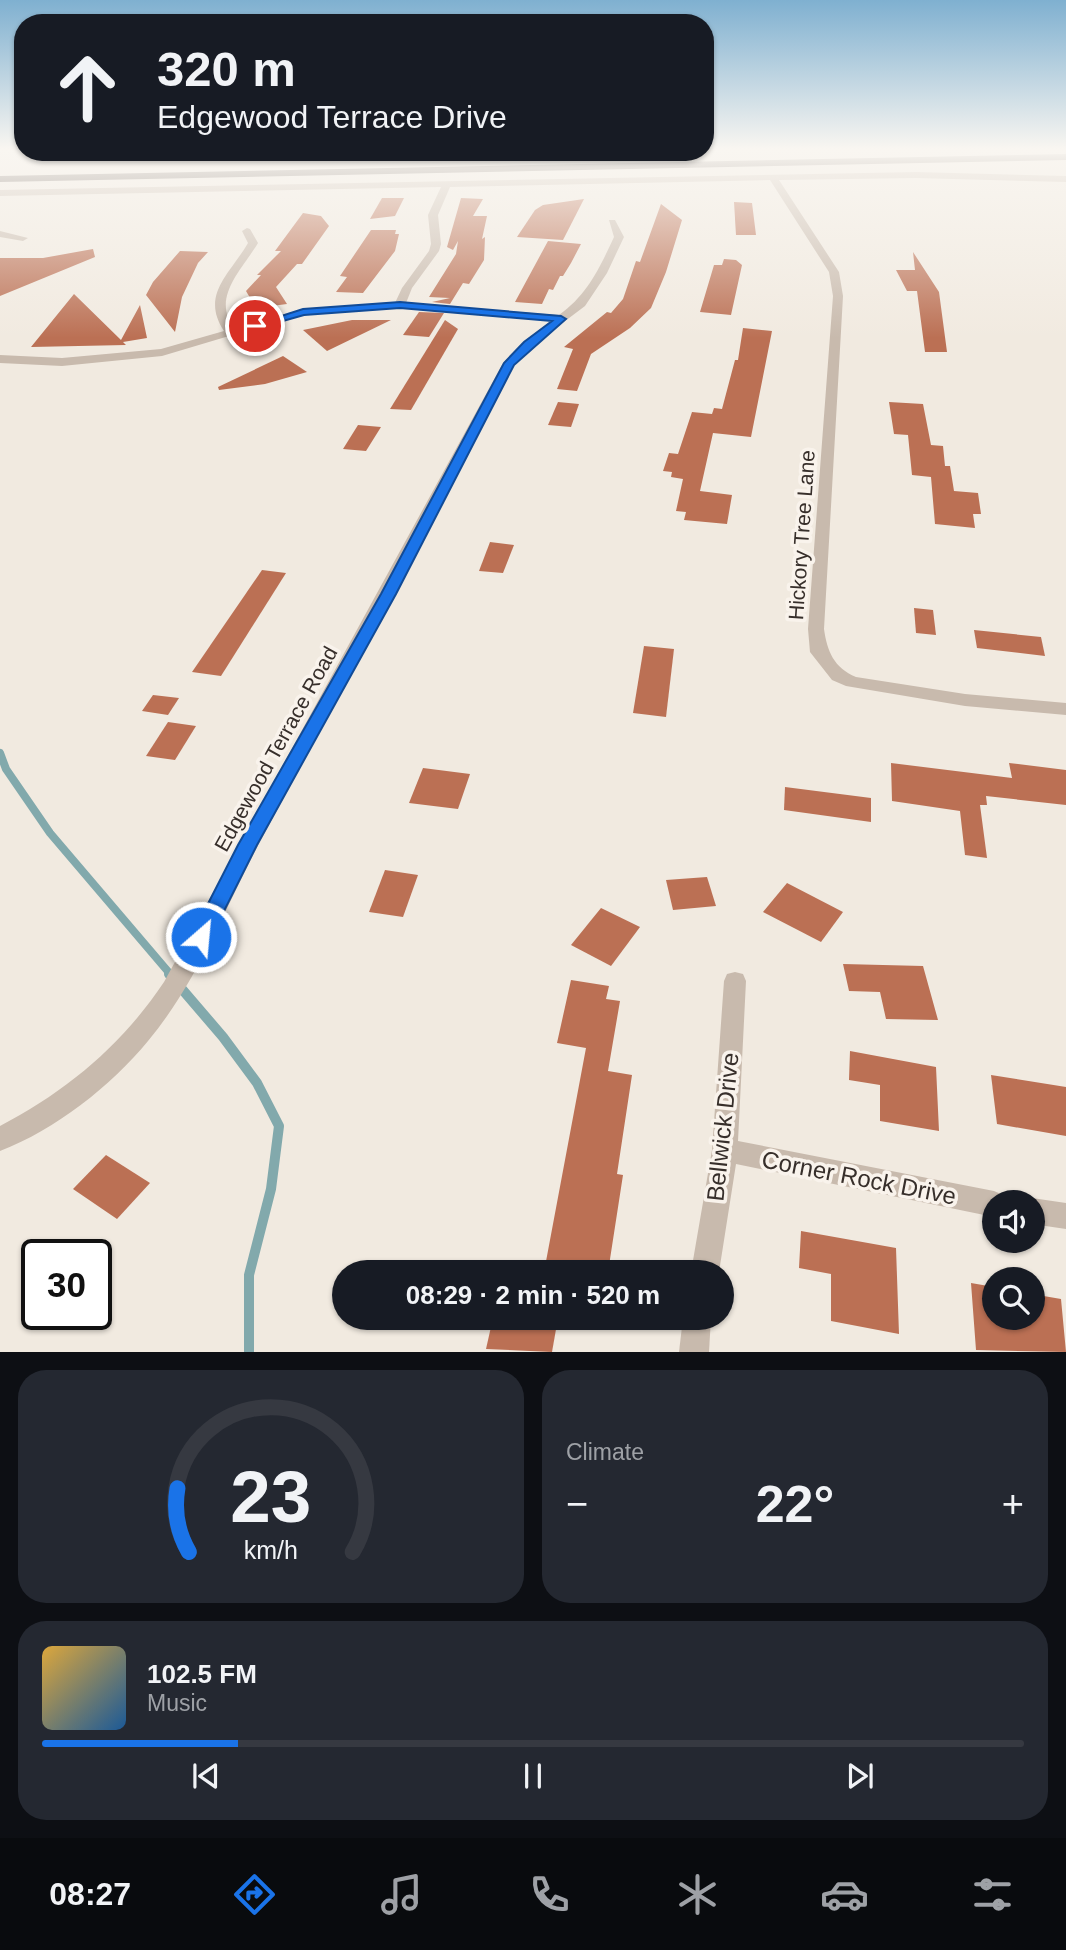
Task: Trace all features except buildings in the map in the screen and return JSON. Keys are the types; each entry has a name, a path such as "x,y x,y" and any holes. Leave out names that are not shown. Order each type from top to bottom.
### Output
{"street":[{"path":"400,305 407,288 436,244 434,212"},
{"name":"Hickory Tree Lane","path":"795,212 834,272 838,296 817,617 819,652 838,676 869,686 1066,709"},
{"name":"Edgewood Terrace Road","path":"0,1139 42,1118 105,1068 137,1037 172,993 248,845 388,594 509,363 528,344 581,304 602,273 619,237 612,222"},
{"path":"242,343 222,321 219,298 223,285 247,256 253,243 247,231"},
{"path":"0,234 23,238"},
{"path":"0,359 62,362 123,358 162,352 303,312 400,305 561,319"},
{"name":"Bellwick Drive","path":"707,1260 725,1150 735,981"},
{"name":"Corner Rock Drive","path":"725,1150 982,1202"},
{"path":"1045,1213 1066,1216"},
{"path":"694,1352 696,1330"}],"waterway":[{"path":"0,753 6,769 50,833 171,975"},
{"path":"169,974 223,1037 257,1083 279,1126 271,1189 249,1275 249,1352"}],"route":[{"path":"201,937 248,845 388,594 509,363 528,344 561,319 400,305 303,312 255,326"}]}
